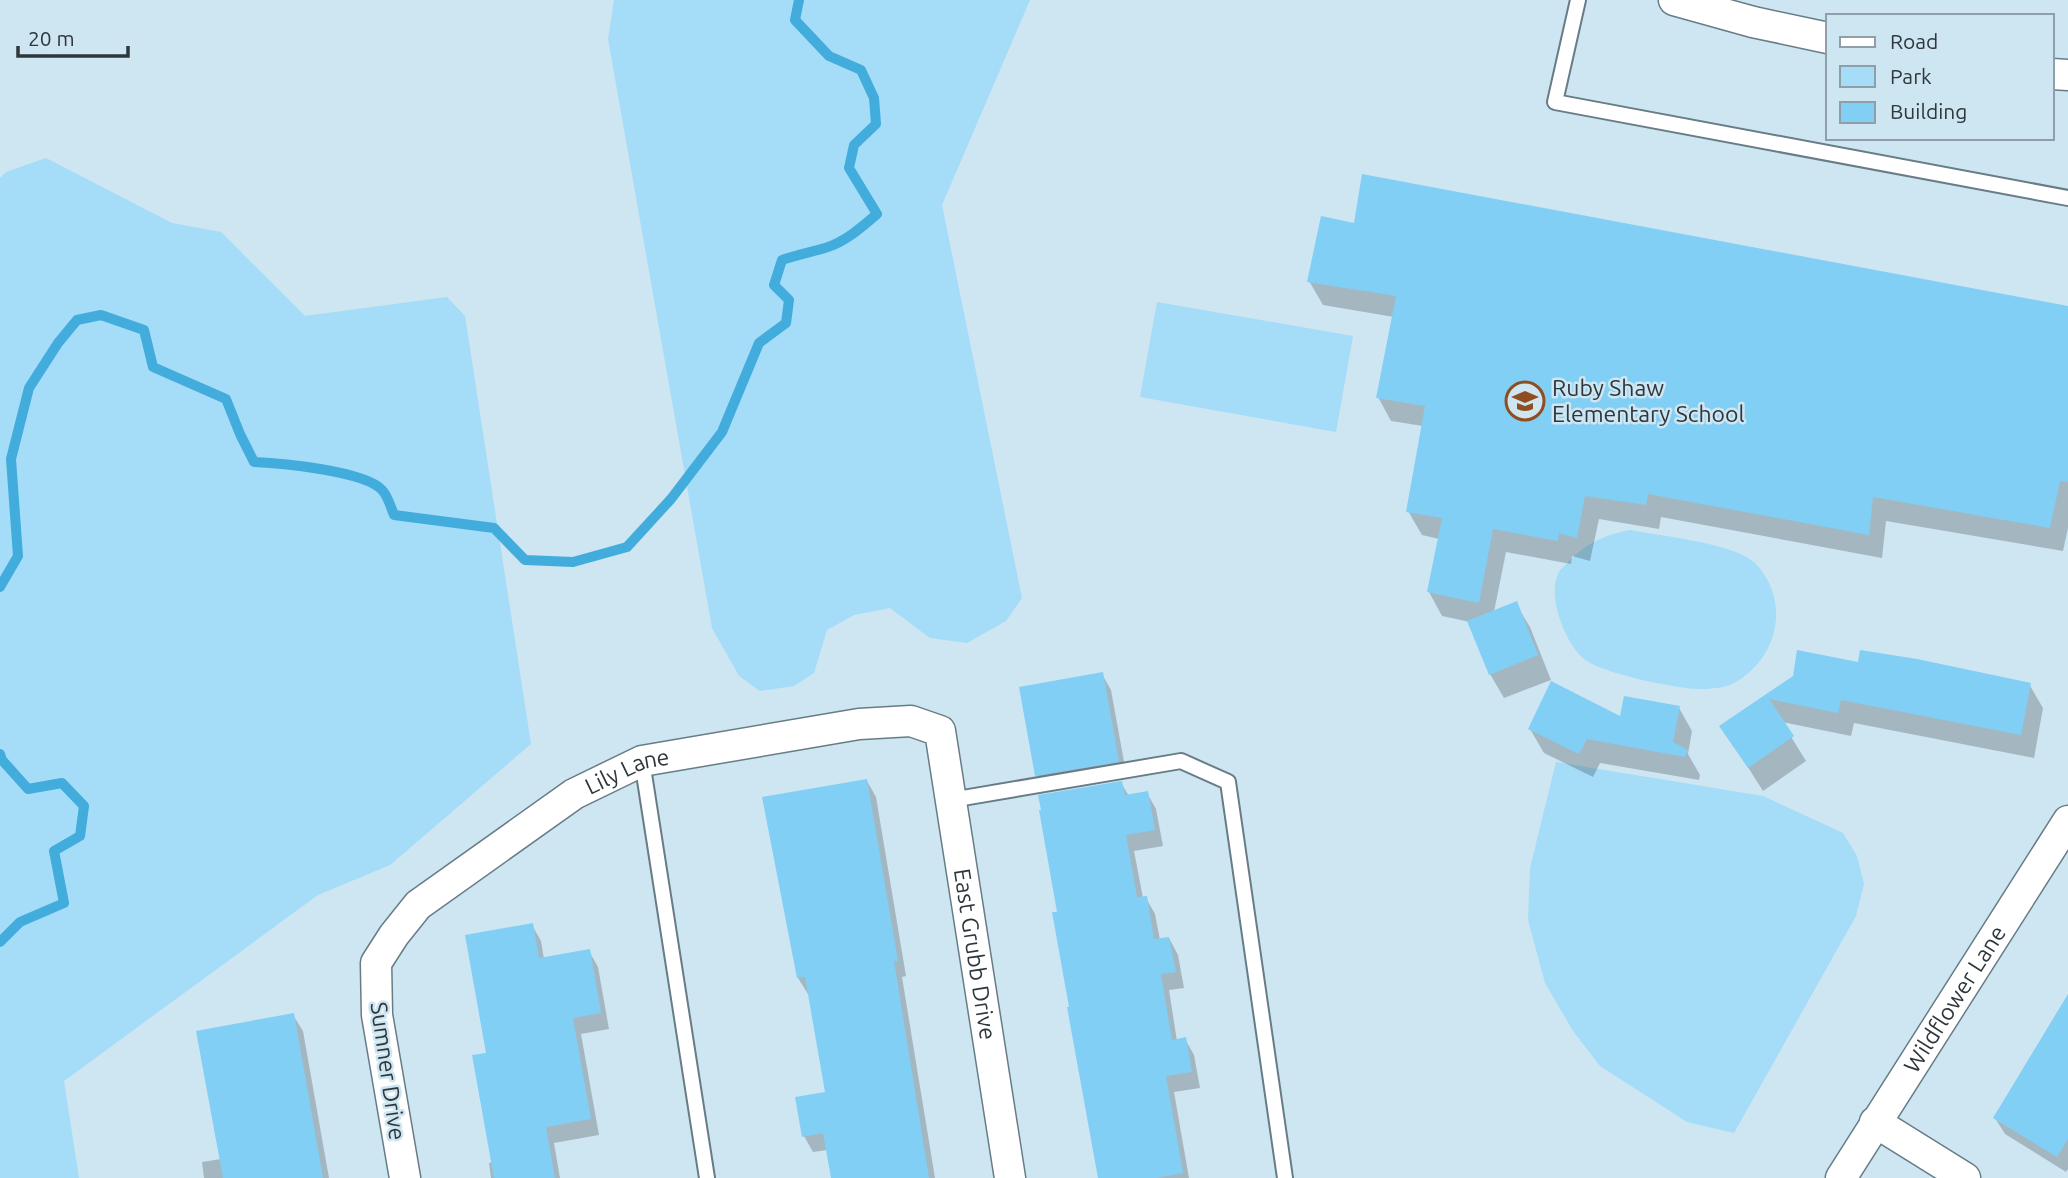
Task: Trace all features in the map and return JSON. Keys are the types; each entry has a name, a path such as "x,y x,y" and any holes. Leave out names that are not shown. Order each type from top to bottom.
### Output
{"street":[{"path":"1674,0 1752,22 1826,38"},
{"name":"Lily Lane","path":"376,963 418,905 574,794 642,761 859,724 911,721 940,731"},
{"name":"East Grubb Drive","path":"940,731 1010,1178"},
{"name":"Wildflower Lane","path":"1841,1178 2068,821"},
{"name":"Sumner Drive","path":"376,963 377,1015 405,1178"},
{"path":"1875,1122 1965,1178"}],"lane":[{"path":"1578,0 1555,102 2068,198"},
{"path":"642,761 707,1178"},
{"path":"951,800 1181,761 1228,782 1285,1178"}],"green space":[{"path":"614,0 1030,0 942,205 1022,598 1006,621 967,643 930,638 890,608 854,615 827,630 814,673 794,686 760,691 739,676 712,628 608,39"},
{"path":"46,158 172,223 221,232 305,316 447,297 465,316 531,744 390,865 318,895 64,1081 79,1178 0,1178 0,178 6,172"},
{"path":"1157,302 1353,336 1336,432 1140,397"},
{"path":"1630,530 1715,546 1746,557 1756,564 1767,579 1774,596 1776,613 1769,646 1760,661 1747,674 1722,687 1695,689 1643,680 1607,670 1584,659 1577,652 1564,631 1556,605 1559,572 1590,544"},
{"path":"1556,762 1763,796 1843,833 1857,856 1864,884 1856,916 1734,1133 1687,1122 1600,1066 1573,1031 1545,983 1528,920 1530,868"}],"building":[{"path":"1362,174 2068,306 2068,482 2060,481 2050,528 1873,497 1869,535 1648,494 1646,505 1585,496 1577,538 1559,533 1558,541 1493,529 1479,603 1427,592 1442,518 1406,512 1425,406 1376,398 1396,296 1307,282 1321,216 1354,223"},
{"path":"1517,601 1538,655 1489,675 1467,621"},
{"path":"1797,650 1858,662 1860,650 2031,683 2021,735 1841,700 1838,713 1769,699 1794,736 1748,768 1719,726 1793,676"},
{"path":"1103,672 1119,762 1035,776 1019,687"},
{"path":"1551,681 1620,716 1624,696 1680,706 1673,742 1688,750 1685,757 1587,739 1579,754 1528,729"},
{"path":"867,779 898,961 894,961 929,1178 831,1178 823,1133 802,1137 795,1097 825,1092 805,977 797,978 762,797"},
{"path":"1122,781 1125,795 1148,791 1155,830 1126,835 1137,897 1147,896 1154,939 1169,937 1176,972 1161,974 1172,1040 1186,1037 1192,1072 1166,1076 1183,1173 1155,1178 1098,1178 1067,1007 1052,912 1057,912 1039,810 1038,795"},
{"path":"533,923 539,958 590,949 601,1013 573,1018 591,1119 546,1127 555,1178 494,1178 472,1055 486,1053 465,935"},
{"path":"2068,994 2068,1139 2057,1157 1993,1118"},
{"path":"294,1013 323,1178 223,1178 196,1031"}],"waterway":[{"path":"0,587 18,556 11,459 29,388 58,343 77,320 101,315 144,330 153,367 226,399 254,462 322,469 373,483 388,499 394,515 494,528 525,560 573,562 627,547 671,499 722,432 759,343 786,323 789,300 774,285 782,260 839,242 877,214 849,168 854,145 876,124 874,98 861,70 829,56 795,20 799,0"},
{"path":"0,754 2,760 28,789 62,783 84,806 80,836 54,851 64,903 20,922 0,942"}],"place":[{"name":"Ruby Shaw Elementary School","path":"1525,401"}]}
